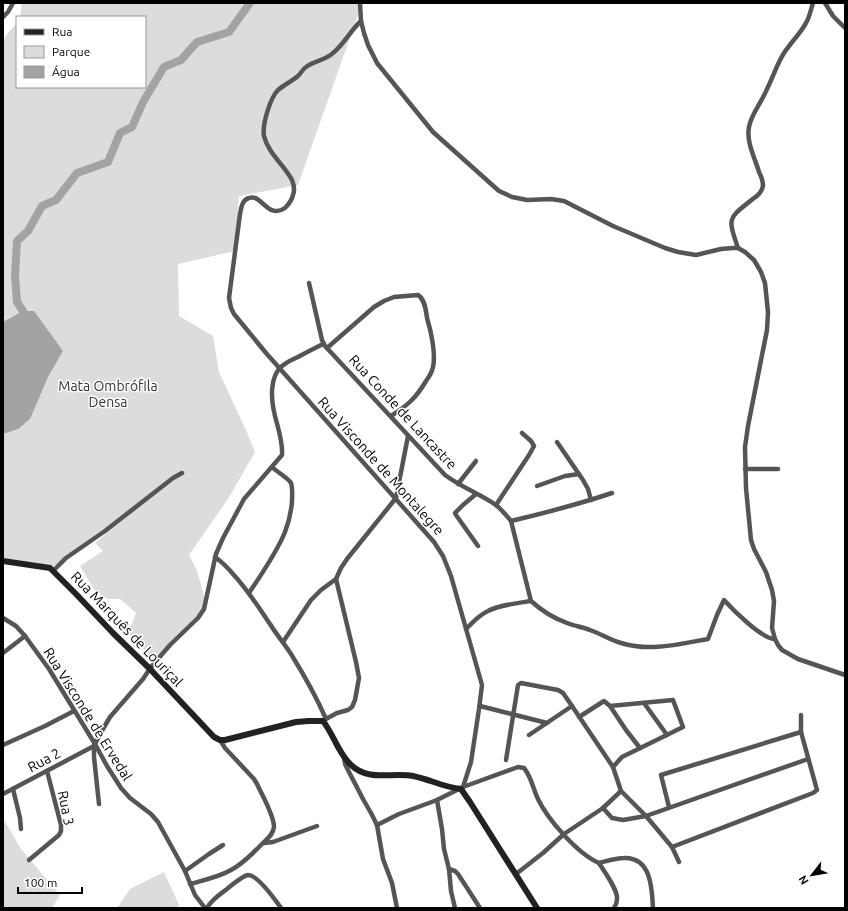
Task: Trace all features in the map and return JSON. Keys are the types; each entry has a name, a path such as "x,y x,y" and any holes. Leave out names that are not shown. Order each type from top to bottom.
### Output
{"main road":[{"name":"Rua Marquês de Louriçal","path":"3,561 50,568 150,669 199,722 214,737 220,740"},
{"path":"220,740 247,735 296,722 324,720 344,757 354,768 363,773 376,775 414,776 444,785 462,788 537,908"}],"street":[{"path":"3,17 13,3"},
{"path":"360,3 361,21 368,46 378,63 439,138 499,191 512,197 527,200 551,199 564,201 613,226 684,254 696,255 721,249 738,248 754,260 761,272 766,287 768,312 767,330 746,439 745,469 751,540 766,572 772,590 774,601 772,628 775,640 782,650 788,654 845,675"},
{"path":"738,248 731,226 732,217 756,196 761,191 763,186 750,145 748,128 767,90 778,62 807,22 812,3"},
{"path":"825,3 833,16 845,28"},
{"name":"Rua Visconde de Montalegre","path":"361,21 355,26 332,54 306,67 294,79 278,91 271,104 265,124 264,136 272,152 294,183 293,196 288,205 281,210 274,211 260,201 250,197 242,204 229,291 229,303 237,319 440,549 451,576 482,685 471,762 462,788"},
{"path":"99,804 94,769 94,745 110,717 170,645 198,618 204,609 215,557 223,538 244,499 282,455 282,447 271,396 276,373 287,362 323,344 309,283"},
{"path":"327,348 374,307 384,301 402,296 418,295 421,297 432,338 433,367 428,378 408,405 391,416"},
{"name":"Rua Conde de Lancastre","path":"323,344 445,475 496,505 504,512 511,521 531,601"},
{"path":"496,505 534,446 522,433"},
{"path":"283,642 311,600 321,590 336,579 347,559 396,498 408,436"},
{"path":"557,442 586,484 591,500"},
{"path":"458,484 476,461"},
{"path":"249,593 274,554 285,532 290,512 292,487 289,481 272,468"},
{"path":"745,469 778,469"},
{"path":"53,571 66,558 105,531 173,478 182,473"},
{"path":"537,486 565,476 579,474"},
{"path":"511,521 534,516 612,493"},
{"path":"476,494 455,513 478,546"},
{"path":"215,557 226,566 249,593 283,642 314,694 324,720 352,707 358,691 359,678 356,662 336,579"},
{"path":"466,629 478,617 488,610 531,601 543,612 553,618 568,624 591,630 614,641 633,646 672,646 708,639 724,600 766,637 775,640"},
{"name":"Rua Visconde de Ervedal","path":"3,618 16,626 49,669 121,788 130,798 151,814 158,822 185,870 190,884 203,907"},
{"path":"3,653 25,636"},
{"path":"506,760 518,685 521,683 558,690 563,693 613,767 621,791 646,816 672,847 678,862"},
{"path":"610,706 673,700 683,727 622,757 613,767"},
{"path":"579,717 604,701 610,706 640,748"},
{"path":"644,703 666,735"},
{"path":"480,706 547,723"},
{"path":"529,735 572,706"},
{"path":"3,746 74,711"},
{"path":"672,847 813,793 817,790 801,732 801,715"},
{"path":"669,807 661,775 801,732"},
{"path":"90,737 100,734"},
{"path":"190,884 231,871 244,862 264,843 274,827 266,803 254,779 225,748 220,740"},
{"name":"Rua 2","path":"3,794 94,745"},
{"path":"344,757 345,764 377,825 383,859 392,883 397,908"},
{"path":"603,808 612,818 623,820 646,816 808,759"},
{"path":"377,825 399,814 437,800 462,788 518,768 524,768 530,777 537,798 551,820 587,856 599,863 616,892 618,898 614,908"},
{"name":"Rua 3","path":"29,860 59,835 61,831 61,825 47,771"},
{"path":"13,789 21,829"},
{"path":"516,874 540,856 564,834 603,808 621,791"},
{"path":"437,800 454,908"},
{"path":"264,843 273,842 316,826"},
{"path":"185,870 223,845"},
{"path":"599,863 625,858 635,859 641,863 649,875 653,908"},
{"path":"449,869 458,874 480,908"},
{"path":"203,907 243,877 248,875 256,879 274,898 281,908"}],"green space":[{"name":"Mata Ombrófila Densa","path":"22,3 361,3 298,185 239,196 235,251 178,264 179,316 213,336 219,372 255,452 228,499 189,555 197,571 205,599 203,610 155,661 128,633 136,613 120,599 107,599 94,589 80,566 103,551 95,543 171,480 50,569 3,558 3,39 16,24 16,88 146,88 146,16 20,16"},
{"path":"3,818 21,849 60,895 52,908 3,908"},
{"path":"164,872 179,905 178,908 117,908 130,889"}],"water":[{"path":"23,311 34,311 63,351 48,377 30,419 18,429 3,434 3,322"}],"waterway":[{"path":"23,311 17,302 15,275 17,241 28,231 42,206 56,200 77,173 108,162 120,133 132,127 143,102 164,67 181,60 197,42 229,32 250,3"}]}
